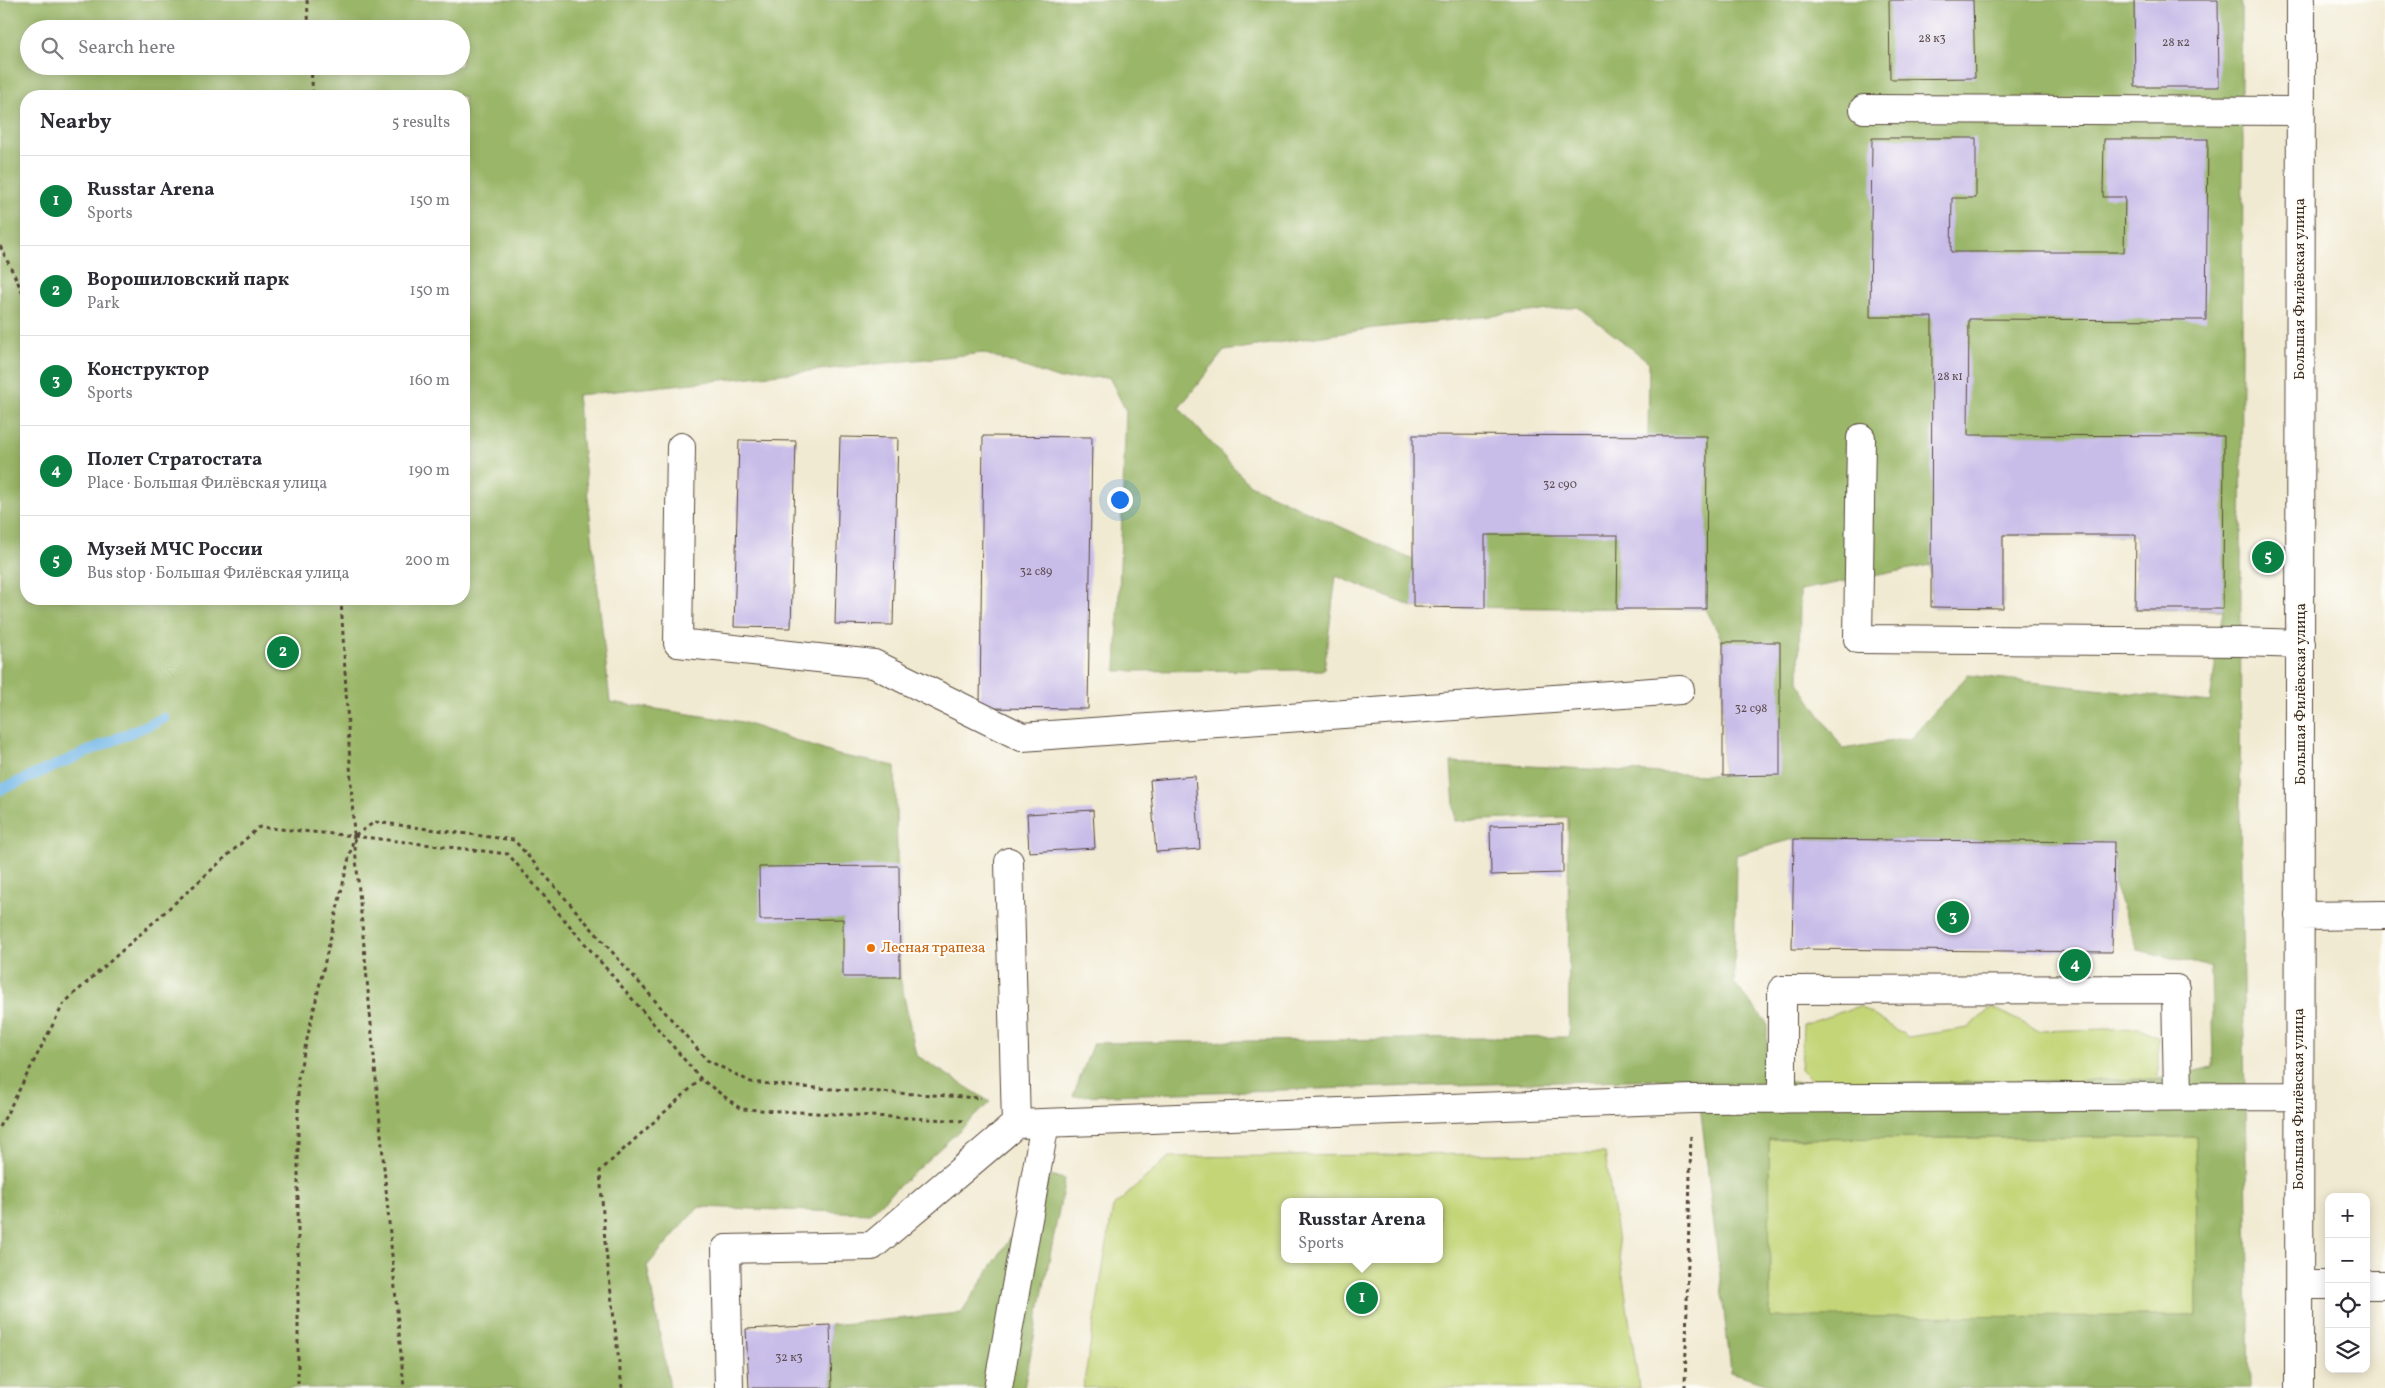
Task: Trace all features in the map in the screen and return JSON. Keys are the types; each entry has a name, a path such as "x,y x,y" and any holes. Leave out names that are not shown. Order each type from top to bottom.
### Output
{"street":[{"name":"Большая Филёвская улица","path":"2299,1388 2301,0"},
{"path":"1864,109 2300,111"},
{"path":"1861,438 1858,638 2301,644"},
{"path":"681,447 678,643 874,664 1022,738 1680,690"},
{"path":"729,1388 726,1249 872,1246 1016,1112 1009,862"},
{"path":"2300,916 2385,915"},
{"path":"1782,1098 1782,990 2176,989 2178,1096"},
{"path":"1016,1112 1045,1122 1692,1099 2299,1096"},
{"path":"998,1388 1045,1122"},
{"path":"2300,1285 2325,1285"},
{"path":"2370,1285 2385,1285"}],"path":[{"path":"307,0 308,20"},
{"path":"312,75 313,90"},
{"path":"0,246 20,287"},
{"path":"341,605 354,836 404,1388"},
{"path":"298,1388 298,1078 354,836 375,822 514,840 707,1060 751,1082 1016,1112"},
{"path":"0,1127 64,1003 259,827 508,854 701,1079 741,1109 1016,1112"},
{"path":"622,1388 605,1242 600,1171 701,1079"},
{"path":"1685,1388 1692,1099"}],"green space":[{"path":"0,0 2241,0 2243,139 2240,812 2250,1388 1782,1388 1731,1372 1697,1078 1073,1096 1093,1043 1569,1037 1568,817 1455,821 1451,762 1723,776 1723,642 1706,609 1413,607 1336,576 1324,670 1116,671 1126,411 1109,377 1060,379 983,353 577,395 610,702 742,722 838,755 895,766 900,977 916,1055 990,1102 870,1213 698,1207 647,1266 670,1388 0,1388","holes":["1578,307 1649,362 1648,436 1413,560 1250,485 1179,408 1224,351 1375,328","2003,535 2136,535 2135,609 2223,610 2210,702 1968,675 1911,738 1843,749 1799,684 1800,590 1931,565 1931,607 2003,608","1794,839 2114,842 2114,885 2138,950 2211,967 2213,1067 2158,1079 1816,1085 1767,1079 1767,1023 1734,983 1736,855","2196,1137 2197,1316 1770,1317 1769,1139"]},
{"path":"1859,1006 1908,1037 1968,1028 1992,1007 2038,1031 2140,1028 2158,1037 2158,1079 1816,1085 1801,1070 1803,1025"},
{"path":"2197,1137 2197,1316 1770,1318 1769,1139"},
{"path":"1605,1153 1639,1388 1083,1388 1113,1207 1169,1157"},
{"path":"1043,1175 1065,1179 1024,1388 832,1388 830,1325 961,1313 1026,1214"}],"building":[{"path":"1889,0 1973,0 1975,78 1890,79"},
{"path":"2134,0 2218,0 2219,87 2135,87"},
{"path":"1872,138 1976,138 1976,198 1952,198 1951,252 2124,252 2125,197 2103,197 2104,139 2208,139 2206,320 1969,319 1968,435 2224,436 2223,609 2135,609 2136,535 2003,535 2003,608 1931,607 1932,317 1870,317"},
{"path":"1413,435 1707,436 1706,609 1617,609 1618,535 1485,535 1485,608 1413,607"},
{"path":"983,436 1092,437 1088,709 980,708"},
{"path":"840,437 898,438 893,625 835,624"},
{"path":"739,440 796,441 791,628 734,627"},
{"path":"1723,642 1780,642 1780,775 1723,776"},
{"path":"1195,776 1200,849 1156,852 1150,780"},
{"path":"1093,810 1095,848 1029,852 1027,814"},
{"path":"1563,824 1563,873 1491,875 1490,826"},
{"path":"1794,839 2114,842 2112,952 1792,949"},
{"name":"Лесная трапеза","path":"899,866 900,977 843,977 843,919 760,920 759,867"},
{"path":"830,1325 832,1388 749,1388 746,1329"}],"waterway":[{"path":"0,790 164,718"}],"place":[{"name":"Музей МЧС России","path":"2268,557"},
{"name":"Ворошиловский парк","path":"283,652"},
{"name":"Конструктор","path":"1953,917"},
{"name":"Лесная трапеза","path":"871,948"},
{"name":"Полет Стратостата","path":"2075,965"},
{"name":"Russtar Arena","path":"1362,1298"}]}
